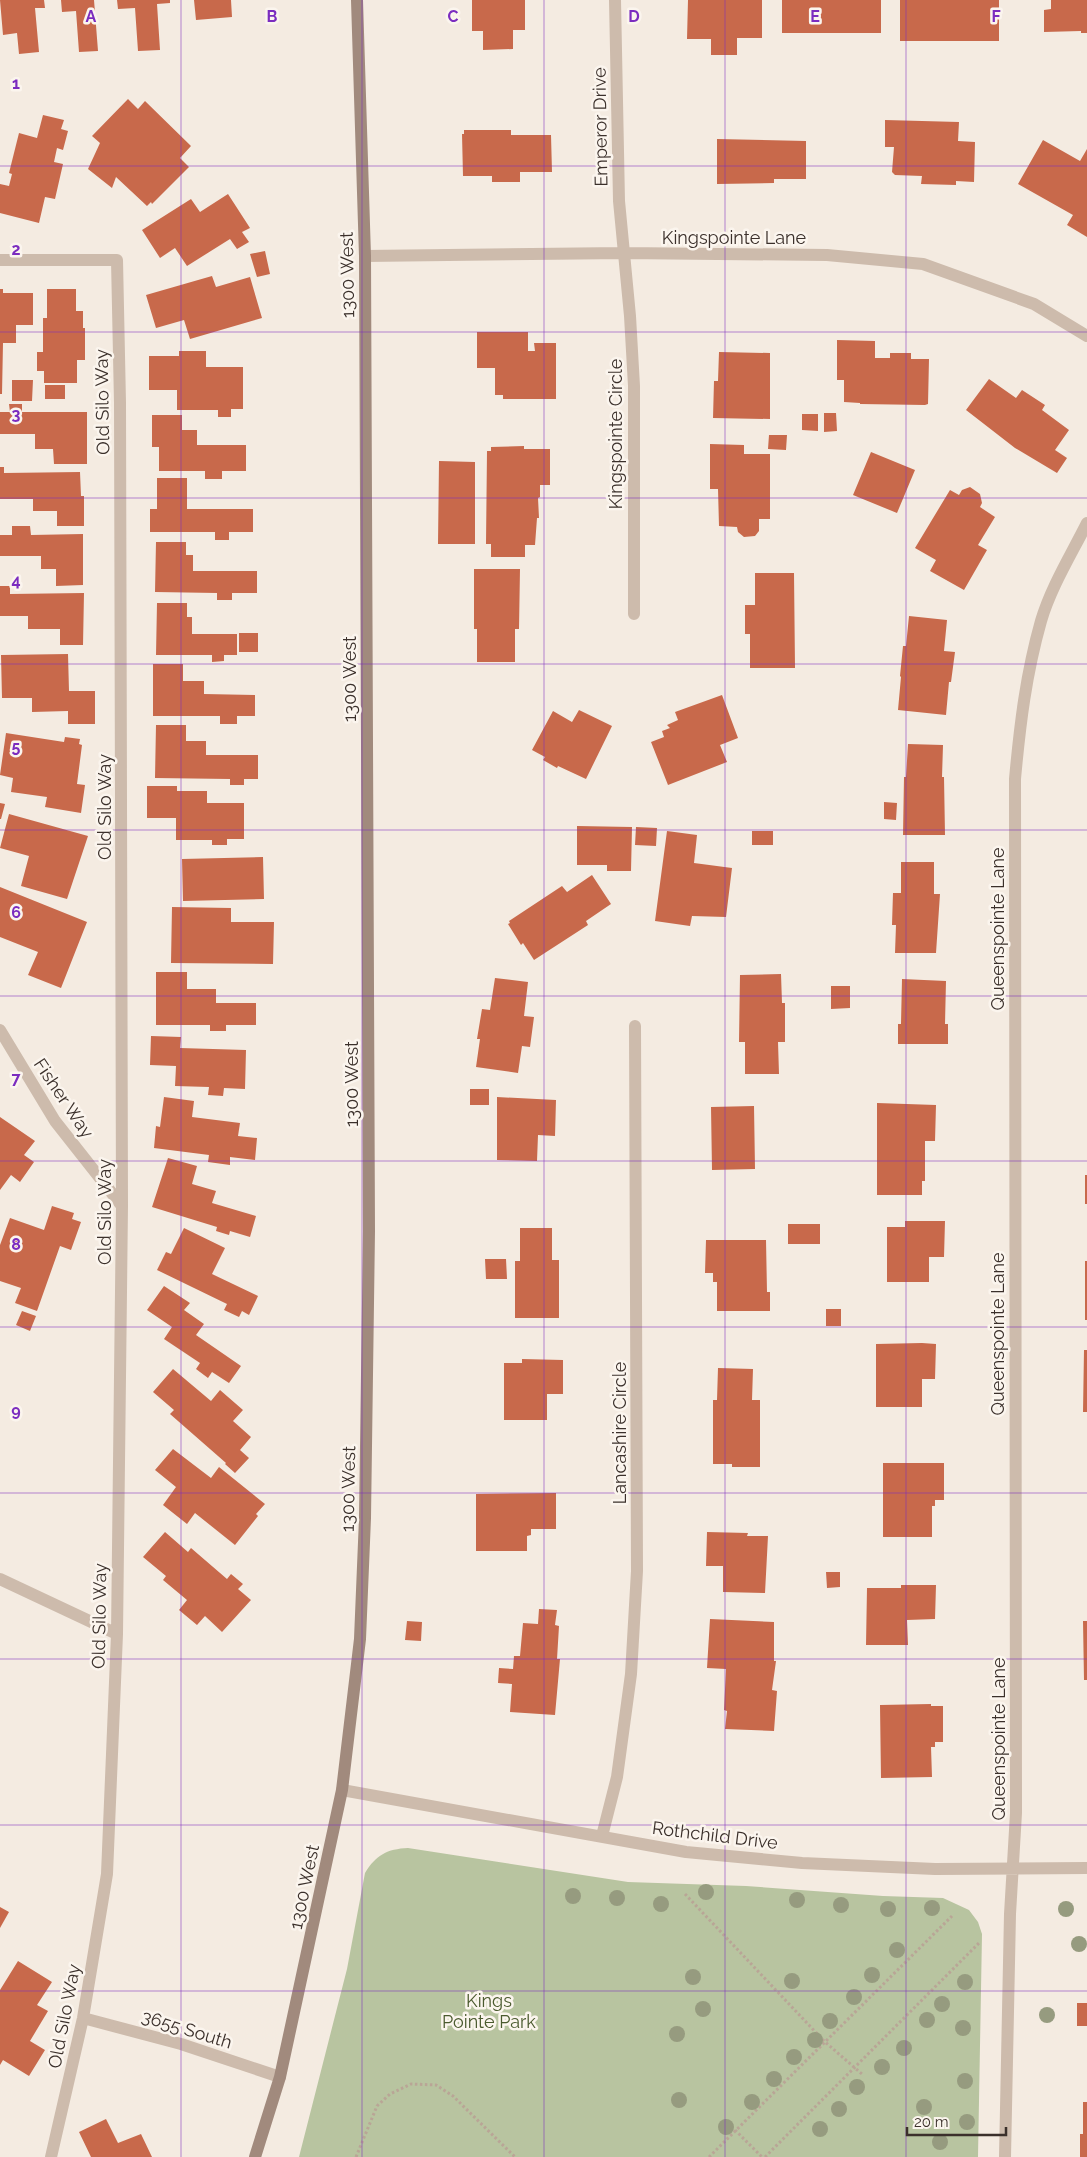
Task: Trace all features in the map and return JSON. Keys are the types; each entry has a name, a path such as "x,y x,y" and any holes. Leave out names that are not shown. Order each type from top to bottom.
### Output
{"street":[{"name":"1300 West","path":"255,2157 280,2077 342,1790 360,1639 365,1518 369,1231 365,256 357,0"},
{"name":"Emperor Drive","path":"615,0 619,201 624,253"},
{"name":"Kingspointe Lane","path":"365,256 624,253 827,255 923,264 1034,304 1087,336"},
{"name":"Kingspointe Circle","path":"624,253 634,386 634,614"},
{"name":"Old Silo Way","path":"0,260 117,260 120,423 122,1206 117,1634 108,1874 83,2018 51,2157"},
{"name":"Queenspointe Lane","path":"1006,2157 1016,1813 1015,779 1023,696 1042,619 1060,576 1087,523"},
{"name":"Lancashire Circle","path":"602,1836 617,1777 631,1674 637,1572 635,1026"},
{"name":"Fisher Way","path":"0,1030 55,1122 122,1206"},
{"path":"0,1579 117,1634"},
{"name":"Rothchild Drive","path":"342,1790 686,1852 802,1863 935,1869 1087,1868"},
{"name":"3655 South","path":"83,2018 181,2044 280,2077"}],"path":[{"path":"685,1894 824,2041 863,2074"},
{"path":"709,2157 952,1916"},
{"path":"735,2130 763,2157 979,1943"},
{"path":"356,2157 377,2106 390,2094 411,2084 436,2086 453,2096 515,2157"}],"green space":[{"name":"Kings Pointe Park","path":"408,1848 628,1882 746,1886 883,1896 943,1898 969,1910 978,1922 982,1934 978,2157 299,2157 347,1969 365,1873 373,1862 383,1854"}],"building":[{"path":"0,0 44,0 45,8 35,8 39,52 19,54 17,33 3,35"},
{"path":"61,0 94,0 98,51 79,52 76,11 62,12"},
{"path":"117,0 170,0 170,3 157,4 160,50 138,51 135,8 118,9"},
{"path":"194,0 231,0 232,17 196,20"},
{"path":"472,0 525,0 525,30 513,30 513,49 483,50 483,31 472,31"},
{"path":"688,0 762,0 762,38 737,38 737,55 711,55 711,39 687,39"},
{"path":"782,0 881,0 881,33 782,33"},
{"path":"900,0 999,0 999,41 900,41"},
{"path":"1051,0 1087,0 1087,33 1081,33 1081,31 1044,32 1044,10 1051,9"},
{"path":"128,99 138,109 145,101 191,146 180,158 189,167 152,204 151,202 147,206 116,177 112,188 88,169 100,143 92,136"},
{"path":"43,115 64,120 61,129 68,131 63,150 57,148 54,162 63,164 55,199 45,197 39,223 0,213 0,184 9,186 12,174 9,173 19,133 37,138"},
{"path":"885,120 959,122 958,141 975,142 974,182 956,181 956,185 921,184 922,176 895,175 892,172 894,147 885,147"},
{"path":"464,130 511,130 511,135 551,135 552,172 520,172 520,182 492,182 492,176 463,176 462,134 464,134"},
{"path":"717,139 806,141 806,179 774,179 774,183 717,184"},
{"path":"1043,140 1080,161 1087,149 1087,237 1067,225 1073,215 1018,184"},
{"path":"228,194 250,228 242,232 249,242 237,249 230,239 187,266 175,248 160,258 142,230 191,199 200,212"},
{"path":"265,251 270,274 257,277 250,254"},
{"path":"212,276 216,287 250,277 262,318 190,339 184,320 156,328 146,295"},
{"path":"0,289 3,289 3,293 33,293 33,325 16,325 16,343 3,343 2,394 0,394"},
{"path":"47,289 76,289 76,311 83,311 83,328 85,328 85,360 77,360 77,383 44,383 44,371 37,371 37,352 43,352 43,318 47,318"},
{"path":"477,332 528,332 528,351 535,351 534,343 556,343 556,399 503,399 503,395 495,395 495,368 477,368"},
{"path":"837,340 875,341 875,358 890,358 890,353 911,353 911,359 929,359 928,404 860,404 844,402 844,380 837,380"},
{"path":"179,351 206,351 206,367 243,367 243,409 231,409 231,417 218,417 218,410 177,410 177,390 149,390 149,356 179,356"},
{"path":"719,352 770,353 770,419 713,418 714,381 718,381"},
{"path":"989,379 1016,398 1022,390 1045,405 1042,410 1069,430 1055,450 1067,458 1057,473 1015,448 966,410"},
{"path":"12,380 33,380 32,401 12,401"},
{"path":"45,385 65,385 65,399 45,399"},
{"path":"9,404 22,404 22,412 87,412 87,464 54,464 53,449 35,449 35,434 0,434 0,412 10,412"},
{"path":"824,413 836,413 837,431 824,432"},
{"path":"802,414 818,414 818,431 802,430"},
{"path":"152,415 182,415 182,430 197,430 197,445 246,445 246,471 222,471 222,479 205,479 205,471 159,471 159,447 152,447"},
{"path":"769,435 787,435 786,450 768,449"},
{"path":"710,444 744,445 744,454 770,454 770,519 759,519 759,531 755,536 744,537 738,532 737,527 719,526 718,489 710,489"},
{"path":"524,446 524,449 550,449 550,485 540,485 540,497 538,498 539,518 537,518 535,545 525,545 525,557 491,557 491,544 486,544 487,451 491,451 491,447"},
{"path":"871,452 915,470 897,513 853,495"},
{"path":"439,461 475,462 475,544 438,544"},
{"path":"0,467 4,467 4,473 80,472 81,496 84,496 84,526 57,526 57,511 33,511 33,499 0,499"},
{"path":"157,478 187,478 187,509 253,509 253,532 229,532 229,540 215,540 215,532 150,532 150,509 157,509"},
{"path":"970,487 980,494 982,503 980,507 995,517 978,545 987,550 964,590 930,571 936,560 915,548 950,490 959,495 962,490"},
{"path":"12,526 30,526 31,535 83,534 83,585 56,586 56,569 41,569 41,556 0,556 0,535 12,535"},
{"path":"156,542 186,542 186,555 193,555 193,571 257,571 257,593 232,593 232,600 217,600 217,593 155,592"},
{"path":"474,569 520,569 519,629 515,629 515,662 477,662 477,629 474,629"},
{"path":"755,573 794,573 795,668 750,668 750,634 745,634 745,605 755,605"},
{"path":"0,586 10,586 10,594 84,593 83,645 60,645 60,629 28,629 28,616 0,616"},
{"path":"157,603 187,603 187,617 192,617 192,634 237,634 237,655 224,655 224,661 212,662 212,655 156,655"},
{"path":"909,616 947,620 944,651 955,652 951,682 949,682 946,715 898,710 903,646 906,646"},
{"path":"239,633 258,633 258,652 239,652"},
{"path":"68,654 69,691 95,691 95,724 68,724 68,711 32,712 32,698 2,698 1,655"},
{"path":"153,664 183,664 183,681 204,681 204,694 255,695 255,716 237,716 237,724 220,724 220,716 153,716"},
{"path":"722,695 738,738 720,745 727,762 668,785 651,742 664,737 662,731 670,728 667,725 678,720 675,712"},
{"path":"579,710 612,726 586,779 558,766 557,768 543,760 545,757 532,750 553,711 572,722"},
{"path":"156,725 186,725 186,741 206,741 206,755 258,755 258,779 244,779 244,785 230,785 230,779 155,778"},
{"path":"6,733 64,742 65,737 80,739 79,744 82,745 77,784 85,785 81,813 45,807 47,797 11,792 13,778 0,775"},
{"path":"908,744 943,745 942,777 944,777 945,835 903,835 904,777 906,777"},
{"path":"147,786 177,786 177,791 207,791 207,803 244,803 244,839 227,839 227,845 212,845 212,840 176,840 176,818 147,818"},
{"path":"884,802 897,803 896,820 884,819"},
{"path":"0,803 5,804 1,819 0,819"},
{"path":"9,814 88,836 67,899 21,886 29,856 0,848"},
{"path":"577,826 632,827 631,871 607,871 607,865 577,865"},
{"path":"636,827 657,828 656,846 635,845"},
{"path":"667,831 697,835 694,863 732,868 726,917 692,916 690,926 655,921"},
{"path":"752,831 773,831 773,845 752,845"},
{"path":"263,857 264,899 183,901 182,859"},
{"path":"901,862 934,862 934,894 940,894 936,953 895,953 896,925 892,925 893,893 901,893"},
{"path":"592,875 611,904 586,921 588,925 534,960 523,943 521,945 508,924 510,923 509,921 562,886 567,892"},
{"path":"0,887 87,922 61,988 28,975 38,952 0,937"},
{"path":"172,907 231,908 231,922 274,922 273,964 171,963"},
{"path":"156,972 187,972 187,989 216,989 216,1003 256,1003 256,1025 226,1025 226,1031 210,1031 210,1025 156,1025"},
{"path":"781,974 782,1003 785,1003 785,1042 778,1042 779,1074 745,1074 745,1042 739,1042 740,975"},
{"path":"495,978 528,982 524,1016 534,1017 530,1047 522,1046 518,1073 476,1067 480,1039 477,1039 482,1009 490,1010"},
{"path":"902,979 946,981 945,1024 948,1024 948,1044 898,1044 898,1024 901,1024"},
{"path":"831,986 850,986 850,1008 831,1009"},
{"path":"151,1036 181,1037 180,1048 246,1050 245,1089 224,1088 223,1096 208,1095 209,1087 175,1086 176,1066 150,1065"},
{"path":"470,1089 489,1089 489,1105 470,1105"},
{"path":"164,1097 194,1101 192,1117 240,1123 238,1136 257,1138 255,1160 230,1157 230,1165 208,1162 209,1155 154,1148 156,1126 160,1127"},
{"path":"497,1097 556,1100 555,1136 538,1135 537,1161 497,1160"},
{"path":"877,1103 936,1105 935,1141 925,1141 925,1181 922,1181 922,1195 877,1195"},
{"path":"754,1106 755,1169 712,1170 711,1107"},
{"path":"0,1117 35,1141 24,1155 34,1162 20,1182 11,1175 0,1190"},
{"path":"168,1158 197,1166 192,1184 216,1191 212,1203 256,1216 250,1237 230,1231 229,1235 216,1231 217,1227 152,1207"},
{"path":"1085,1175 1087,1175 1087,1204 1085,1204"},
{"path":"52,1206 74,1213 72,1219 81,1222 71,1250 60,1246 37,1311 15,1303 21,1288 0,1281 0,1245 10,1218 44,1230"},
{"path":"905,1221 945,1221 944,1257 929,1257 929,1282 887,1282 887,1227 905,1227"},
{"path":"788,1224 820,1224 820,1244 788,1244"},
{"path":"184,1228 225,1248 212,1274 258,1296 249,1315 242,1311 239,1317 224,1310 227,1304 157,1270 166,1252 171,1254"},
{"path":"520,1228 552,1228 552,1260 559,1260 559,1318 515,1318 515,1261 520,1261"},
{"path":"706,1240 766,1240 767,1292 770,1292 770,1311 717,1311 717,1282 713,1282 713,1273 705,1273"},
{"path":"485,1259 506,1259 507,1279 486,1279"},
{"path":"1085,1261 1087,1261 1087,1320 1085,1320"},
{"path":"164,1286 190,1303 184,1310 204,1324 196,1335 241,1366 229,1383 212,1372 208,1378 196,1369 200,1363 164,1339 172,1327 147,1310"},
{"path":"826,1309 841,1309 841,1326 826,1326"},
{"path":"22,1311 36,1316 30,1331 16,1325"},
{"path":"876,1344 936,1344 935,1379 922,1379 922,1407 876,1407"},
{"path":"1084,1350 1087,1350 1087,1412 1083,1412"},
{"path":"522,1359 563,1360 563,1394 547,1394 547,1420 504,1420 504,1363 522,1363"},
{"path":"718,1368 753,1369 752,1400 760,1400 760,1467 732,1467 732,1464 713,1464 713,1400 717,1400"},
{"path":"173,1369 211,1401 220,1390 243,1410 233,1421 251,1437 240,1450 249,1458 235,1473 170,1414 174,1410 153,1392"},
{"path":"173,1449 211,1478 219,1467 265,1504 235,1545 195,1513 187,1524 163,1505 176,1487 155,1470"},
{"path":"883,1463 944,1463 944,1500 935,1500 935,1506 932,1506 932,1537 883,1537"},
{"path":"556,1493 556,1529 531,1529 531,1535 527,1536 527,1551 476,1551 476,1494"},
{"path":"165,1532 188,1552 191,1548 227,1579 231,1574 243,1584 238,1589 251,1600 222,1632 205,1616 197,1625 179,1610 187,1600 163,1580 166,1576 143,1557"},
{"path":"707,1532 748,1533 747,1536 768,1536 765,1593 723,1592 723,1566 706,1566"},
{"path":"826,1572 840,1572 840,1587 827,1588"},
{"path":"901,1585 936,1585 935,1619 907,1620 908,1645 866,1645 867,1588 901,1588"},
{"path":"539,1609 557,1610 555,1625 559,1626 557,1659 560,1659 555,1715 510,1712 512,1684 498,1683 499,1668 513,1669 514,1656 520,1656 523,1623 538,1624"},
{"path":"710,1619 774,1622 774,1661 776,1661 772,1690 777,1691 774,1731 725,1729 727,1711 724,1710 726,1669 707,1668"},
{"path":"407,1621 422,1622 421,1641 405,1640"},
{"path":"1083,1621 1087,1621 1087,1680 1084,1680"},
{"path":"931,1704 931,1706 943,1706 943,1742 935,1742 935,1747 931,1747 932,1777 881,1778 880,1705"},
{"path":"0,1907 9,1912 0,1928"},
{"path":"18,1961 52,1982 37,2005 48,2011 30,2041 45,2050 29,2076 3,2060 0,2065 0,1990"},
{"path":"1077,2003 1087,2003 1087,2026 1077,2026"},
{"path":"1083,2102 1087,2102 1087,2157 1080,2157 1080,2134 1083,2134"},
{"path":"106,2119 118,2143 141,2134 152,2157 91,2157 79,2132"}]}
